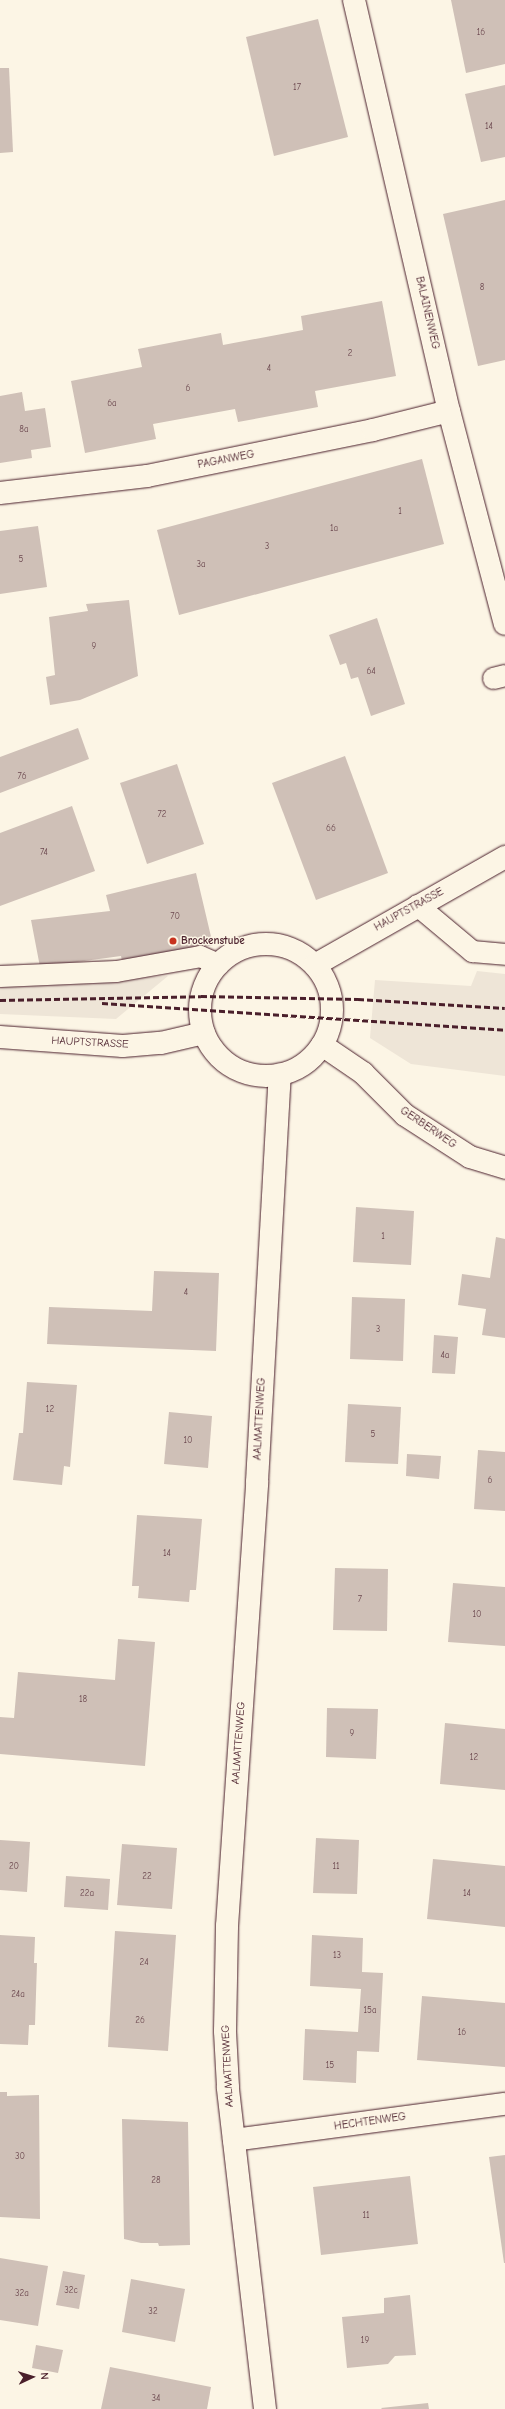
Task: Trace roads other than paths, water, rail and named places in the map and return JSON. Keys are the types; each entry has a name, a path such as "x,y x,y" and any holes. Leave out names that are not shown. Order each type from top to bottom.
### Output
{"street":[{"name":"BALAINENWEG","path":"354,0 450,411 505,624"},
{"name":"PAGANWEG","path":"0,493 147,476 372,430 450,411"},
{"name":"HAUPTSTRASSE","path":"315,965 417,905 505,857"},
{"path":"255,944 277,945 298,952 315,965 325,981 331,1004 328,1032 322,1045 310,1059 296,1069 280,1075 260,1076 237,1069 213,1050 204,1033 201,996 218,964 235,951 255,944"},
{"name":"HAUPTSTRASSE","path":"0,1037 123,1046 160,1043 204,1033"},
{"name":"GERBERWEG","path":"322,1045 363,1073 405,1115 470,1157 505,1168"},
{"name":"AALMATTENWEG","path":"265,2409 234,2140 225,2031 227,1926 257,1482 280,1075"},
{"name":"HECHTENWEG","path":"234,2140 505,2104"}],"lane":[{"path":"417,905 472,951 505,954"},
{"path":"0,976 116,971 200,956 218,964"}],"railway":[{"path":"0,1000 201,996 358,999 505,1008"},
{"path":"102,1003 505,1030"}],"place":[{"name":"Brockenstube","path":"173,941"}]}
